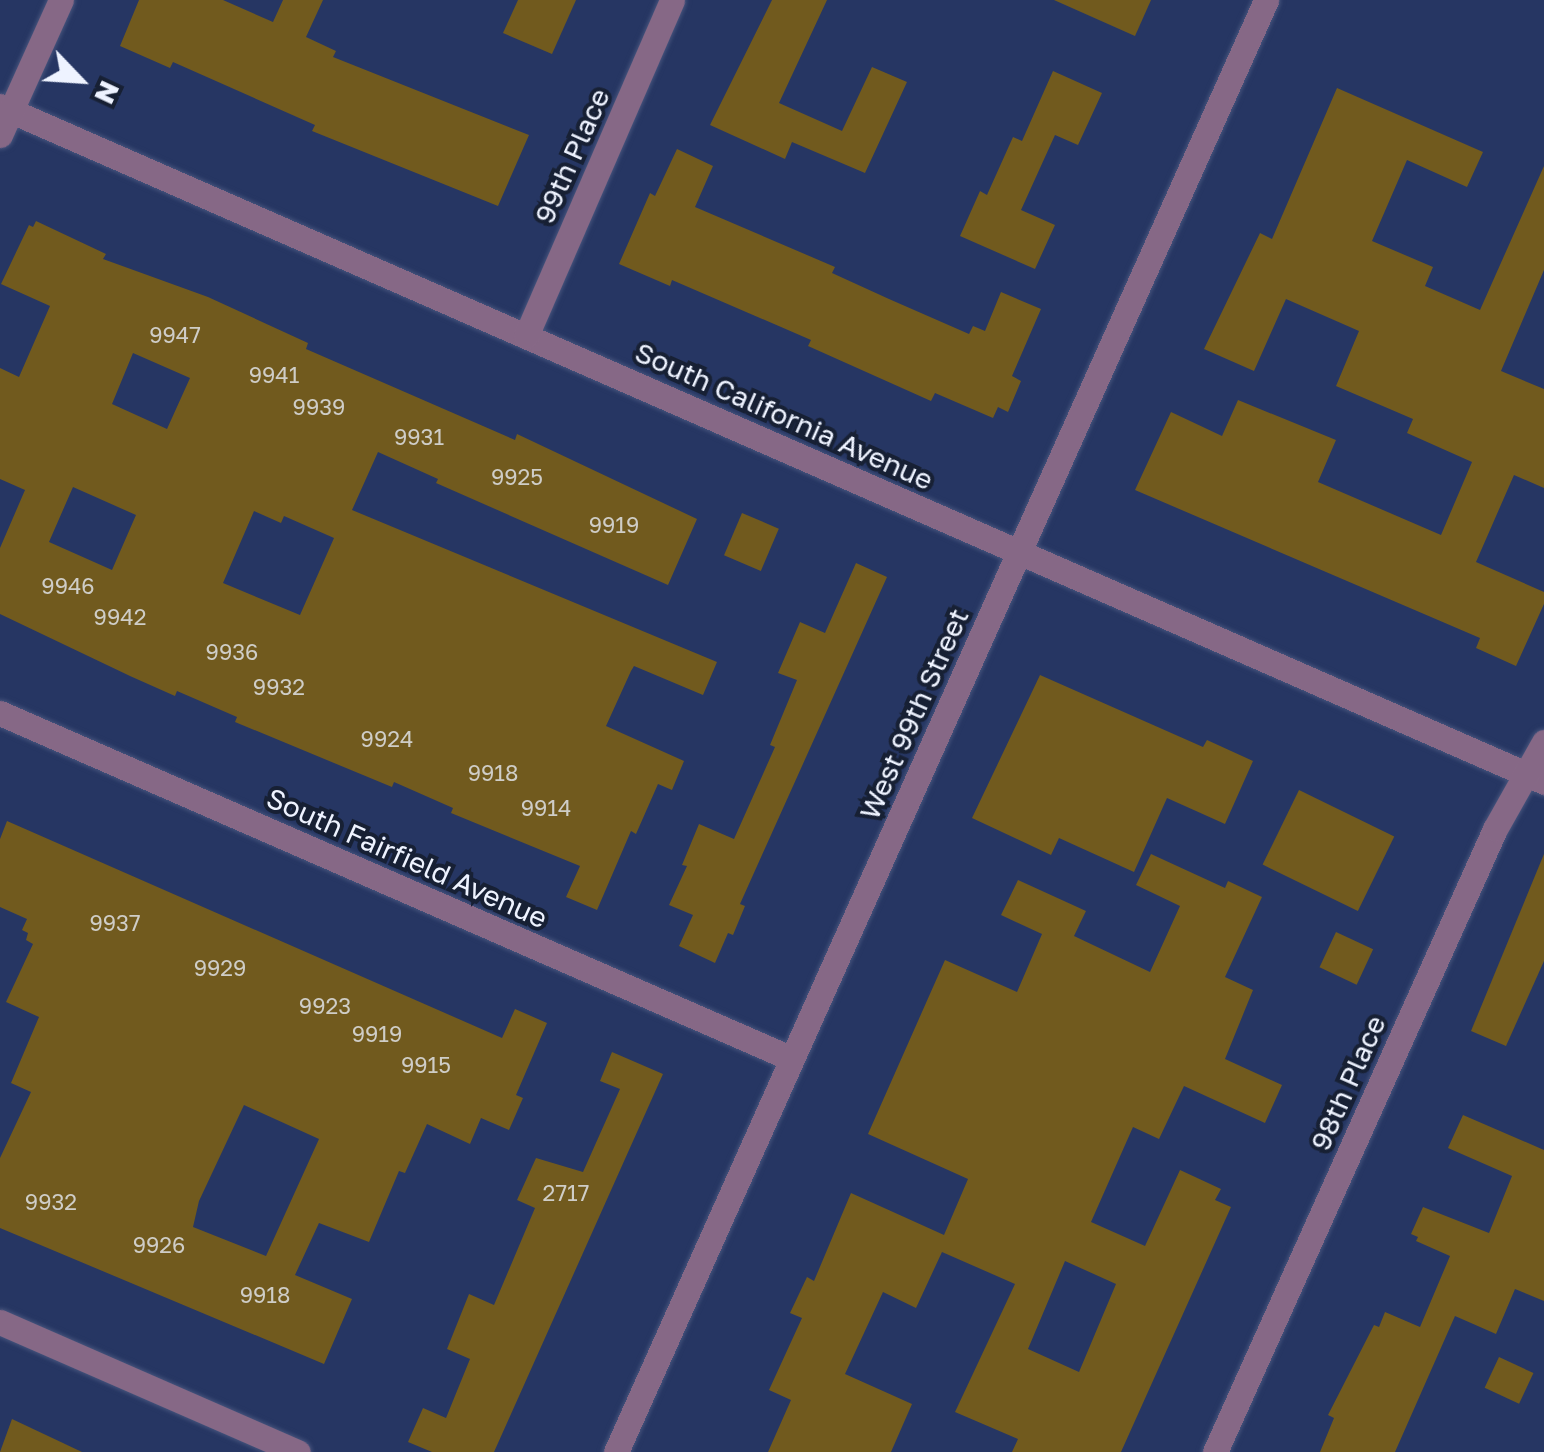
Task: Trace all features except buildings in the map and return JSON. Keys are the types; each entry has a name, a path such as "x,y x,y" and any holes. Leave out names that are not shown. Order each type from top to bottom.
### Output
{"street":[{"path":"4,118 61,0"},
{"name":"99th Place","path":"526,336 672,0"},
{"name":"West 99th Street","path":"616,1452 1266,0"},
{"name":"South California Avenue","path":"4,118 526,336 1535,778"},
{"name":"South Fairfield Avenue","path":"0,713 790,1058"},
{"name":"98th Place","path":"1215,1452 1496,829 1535,778 1544,742"},
{"path":"0,1322 298,1452"}]}
